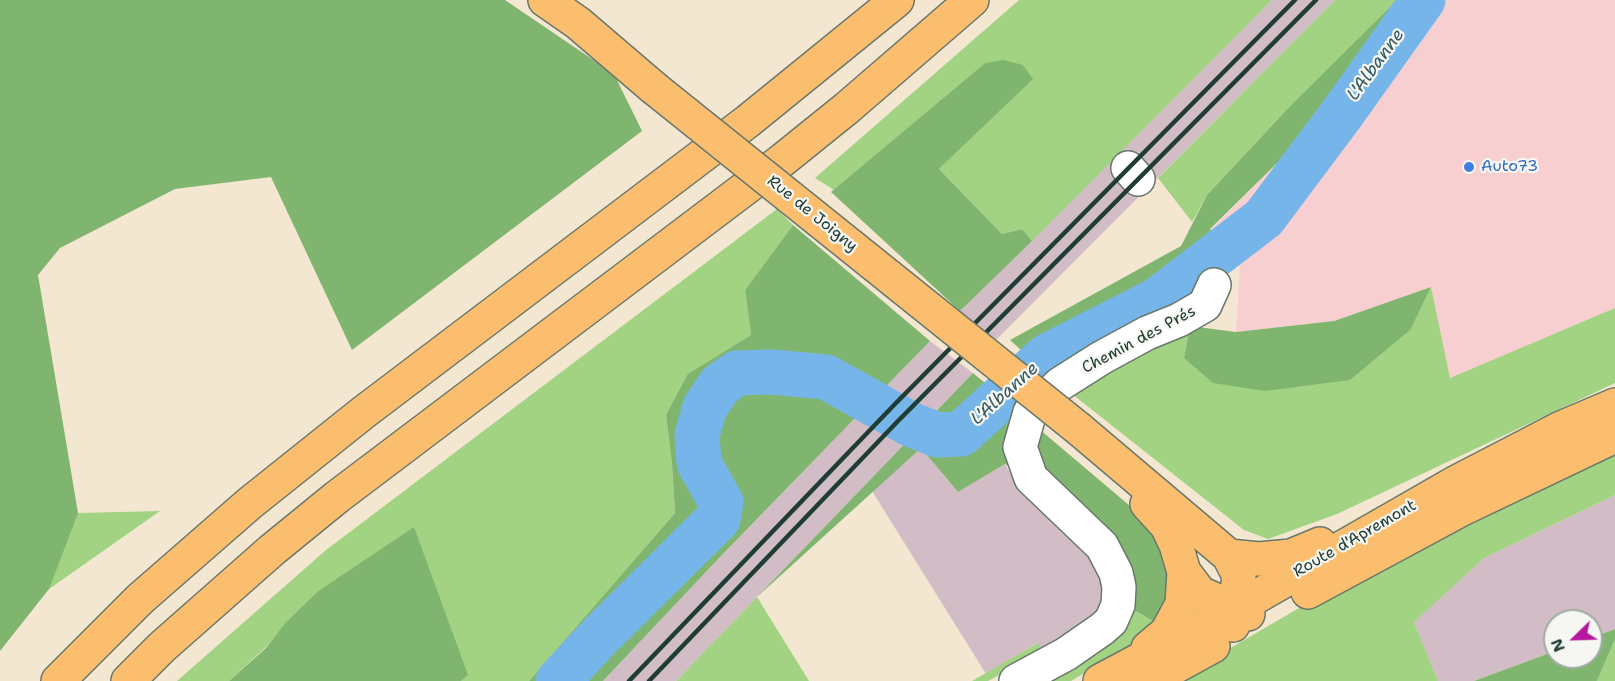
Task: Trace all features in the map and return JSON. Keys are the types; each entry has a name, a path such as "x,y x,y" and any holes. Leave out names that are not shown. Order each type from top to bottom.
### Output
{"main road":[{"name":"Rue de Joigny","path":"545,0 578,23 654,88 1079,429 1229,556"},
{"path":"58,681 140,599 258,496 364,412 748,121 897,0"},
{"path":"128,681 162,647 321,510 780,162 847,108 972,0"},
{"name":"Route d'Apremont","path":"1242,621 1453,484 1561,429 1615,405"},
{"name":"Rue de Joigny","path":"1079,429 1167,526 1176,545 1184,572 1182,604 1167,632 1124,677"},
{"name":"Route d'Apremont","path":"1124,677 1242,621 1464,508 1615,436"},
{"path":"1229,556 1259,559 1291,556 1453,484"},
{"path":"1229,556 1239,576 1242,621"},
{"name":"Rue de Joigny","path":"1184,572 1200,593 1242,621"}],"street":[{"name":"Chemin des Prés","path":"1016,681 1066,654 1111,621 1118,605 1119,587 1116,573 1102,546 1031,478 1020,447 1030,412 1060,384 1101,358 1205,305 1215,285"}],"shaded area":[{"path":"1272,0 1335,0 994,342 960,311"},
{"path":"1443,0 1615,0 1615,308 1449,379 1431,287 1334,321 1236,332 1240,262 1210,230"},
{"path":"930,341 973,373 676,681 603,681 720,557"},
{"path":"921,448 958,492 1005,464 1016,483 1104,570 1102,612 1043,651 1037,643 986,674 872,491"},
{"path":"1615,495 1615,629 1603,634 1603,609 1543,609 1543,655 1474,681 1438,681 1414,622 1484,558"}],"green space":[{"path":"0,0 505,0 614,74 642,131 352,350 271,177 175,189 60,248 38,275 78,513 49,589 0,651"},
{"path":"1019,0 1272,0 1032,241 1022,229 1002,234 939,169 1032,79 1023,65 985,63 834,190 815,178"},
{"path":"1335,0 1397,0 1291,105 1207,195 1192,222 1158,178"},
{"path":"1397,0 1443,0 1210,229 1240,262 1176,314 1054,380 1010,340 1181,246 1207,195 1291,105"},
{"path":"1003,60 1023,65 1033,79 939,169 1002,234 1022,229 1032,241 960,311 831,192 985,63"},
{"path":"777,209 793,225 745,290 751,335 697,369 666,415 675,513 529,681 461,681 468,674 317,592 289,619 268,645 229,681 177,681 326,550"},
{"path":"793,225 930,341 603,681 529,681 675,513 666,415 688,374 751,335 745,290"},
{"path":"1431,287 1450,378 1615,308 1615,383 1337,514 1268,539 1244,530 1067,390 1190,326 1184,358 1411,329"},
{"path":"1431,287 1411,329 1350,380 1265,391 1213,383 1184,358 1190,326 1236,332 1334,321"},
{"path":"973,373 1156,528 1176,573 1158,624 1134,610 1134,596 1064,497 1005,464 958,492 921,448 757,597"},
{"path":"1615,449 1615,495 1484,558 1414,622 1438,681 1174,681 1299,608 1514,496"},
{"path":"160,511 49,589 0,615 0,562 78,513"},
{"path":"414,527 468,675 461,681 229,681 266,648 286,622 317,592"},
{"path":"757,597 809,681 676,681"},
{"path":"1134,610 1158,624 1141,640 1071,681 1034,681 1118,635 1131,621"},
{"path":"1615,629 1615,639 1603,667 1603,634"},
{"path":"1615,639 1615,681 1597,681"},
{"path":"1038,643 1043,651 988,681 972,681"},
{"path":"1543,655 1543,669 1602,669 1597,681 1474,681"}],"waterway":[{"name":"L'Albanne","path":"558,681 718,519 721,502 699,463 697,435 705,407 720,385 737,373 772,372 826,377 912,425 938,435 961,434 1047,356 1157,300 1264,218 1423,0"}],"railway":[{"path":"629,681 895,404 1295,0"},
{"path":"649,681 898,421 1316,0"}],"place":[{"name":"Auto73","path":"1469,167"}]}
